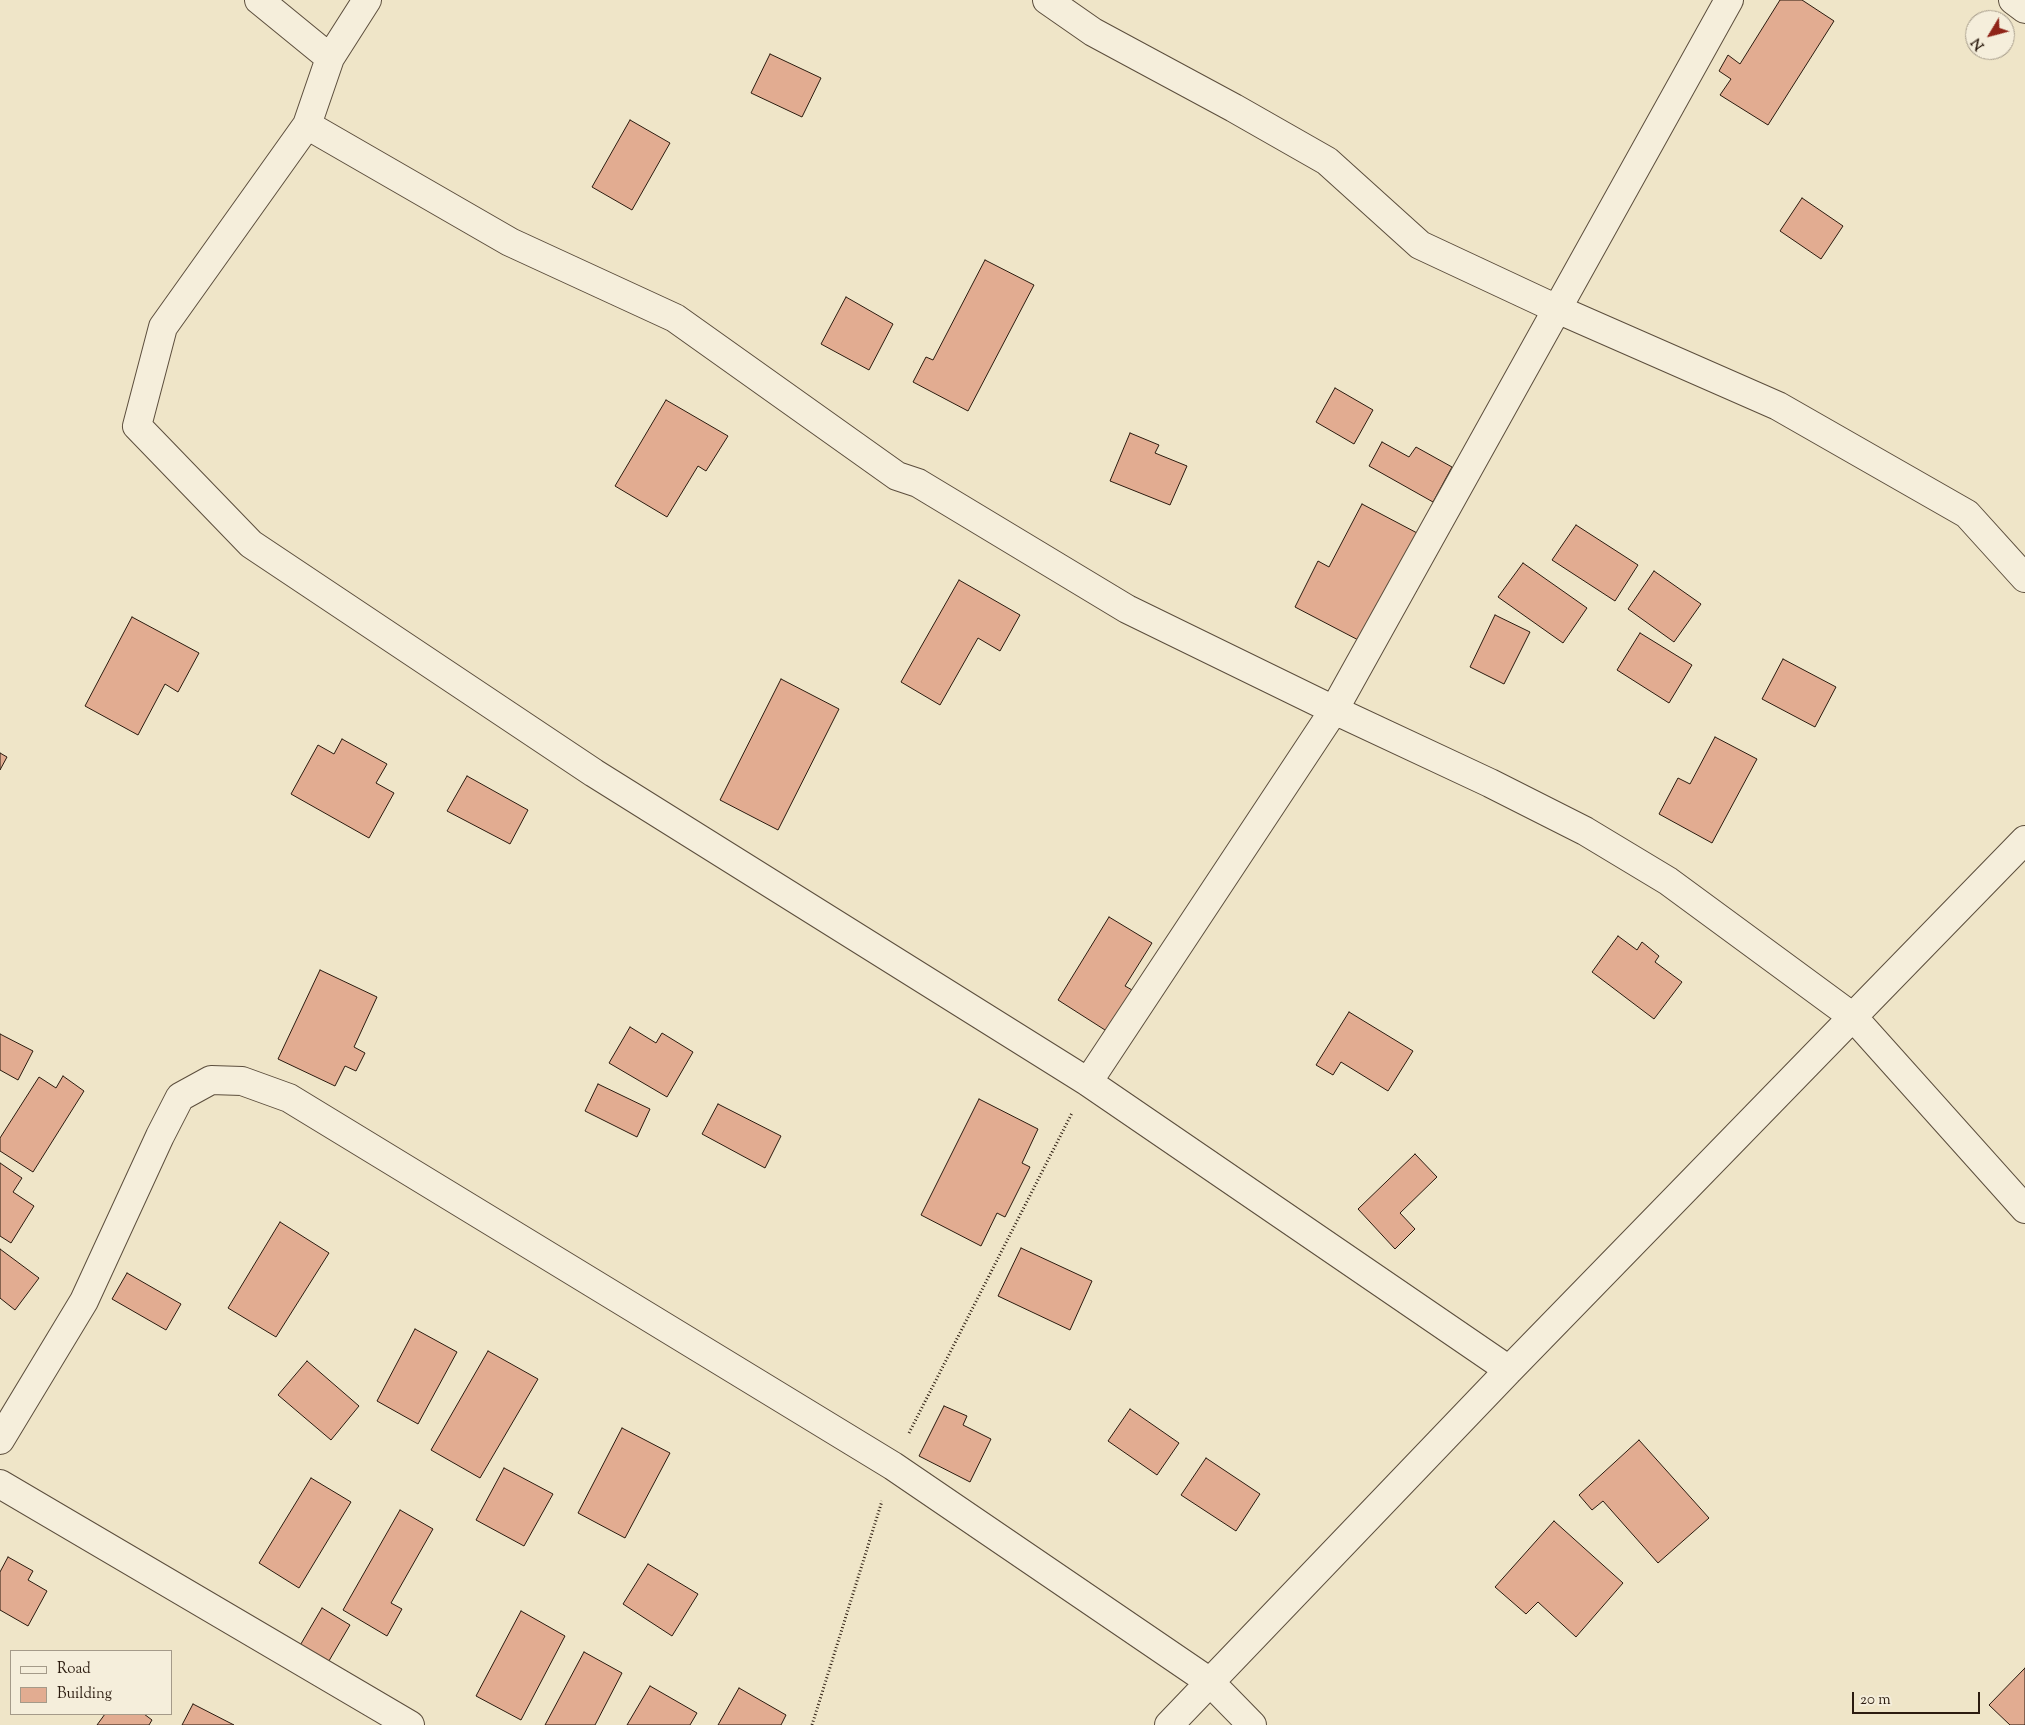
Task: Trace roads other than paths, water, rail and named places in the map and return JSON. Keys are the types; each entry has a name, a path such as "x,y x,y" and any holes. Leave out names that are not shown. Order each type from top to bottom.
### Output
{"street":[{"path":"259,0 330,58"},
{"path":"367,0 330,58 307,125 163,327 137,426 251,544 594,774 1088,1082 1509,1370"},
{"path":"1047,0 1093,32 1234,108 1326,161 1420,244 1557,309 1778,406 1967,514 2025,578"},
{"path":"1088,1082 1334,710 1729,0"},
{"path":"2013,0 2025,9"},
{"path":"307,125 510,242 675,318 897,476 918,483 1127,609 1334,710 1490,783 1585,831 1668,881 1853,1017 2025,1209"},
{"path":"1169,1725 1509,1370 2025,840"},
{"path":"0,1440 84,1302 160,1136 180,1097 211,1080 242,1081 289,1098 892,1466 1210,1682 1252,1725"},
{"path":"0,1484 410,1725"}]}
